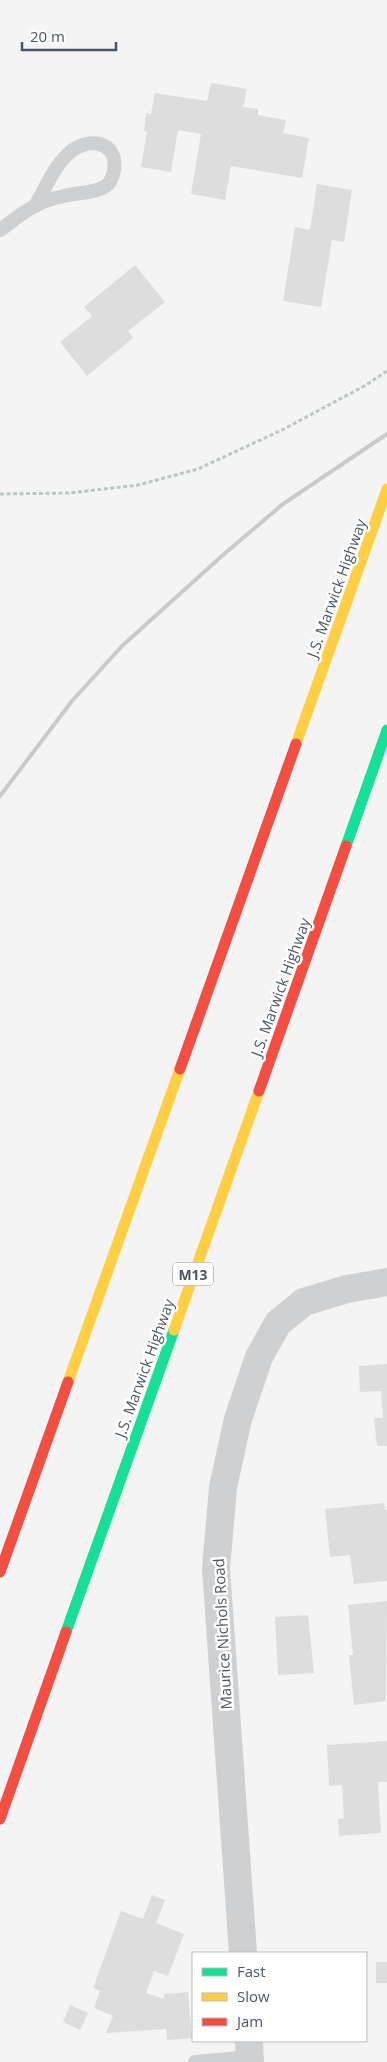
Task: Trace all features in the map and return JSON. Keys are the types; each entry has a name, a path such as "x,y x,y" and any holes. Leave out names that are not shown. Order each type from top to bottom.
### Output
{"highway":[{"name":"J.S. Marwick Highway","path":"0,1572 387,489"},
{"name":"J.S. Marwick Highway","path":"0,1819 387,730"}],"street":[{"name":"Maurice Nichols Road","path":"243,1952 216,1568 223,1487 238,1419 259,1357 278,1323 304,1302 347,1290 387,1282"}],"lane":[{"path":"0,230 35,206 63,196 100,190 109,184 114,168 113,154 108,148 100,144 90,143 74,149 59,164 35,206"},
{"path":"195,2062 250,2053"}],"path":[{"path":"0,494 69,493 138,485 198,469 284,429 387,372"}],"building":[{"path":"211,83 247,89 243,107 258,109 258,115 286,120 283,133 309,138 302,178 231,166 225,200 191,194 201,134 178,130 171,172 141,167 147,132 144,131 146,113 151,114 155,93 207,101"},
{"path":"317,184 352,190 344,242 332,240 321,307 283,301 295,227 310,230"},
{"path":"135,265 165,302 128,331 133,338 87,376 60,342 92,316 84,307"},
{"path":"387,1364 387,1446 377,1446 374,1418 383,1418 381,1391 360,1392 359,1366"},
{"path":"384,1503 385,1510 387,1510 387,1581 354,1584 350,1555 330,1557 325,1509"},
{"path":"387,1601 386,1701 354,1705 349,1655 353,1655 348,1605"},
{"path":"308,1615 314,1673 278,1675 275,1617"},
{"path":"387,1741 387,1782 378,1782 381,1833 339,1836 338,1819 344,1818 342,1785 329,1786 327,1745"},
{"path":"152,1895 165,1900 156,1923 184,1934 168,1976 154,1971 146,1993 164,1999 164,1994 188,1992 192,2038 167,2040 166,2029 106,2033 113,2016 94,2008 100,1991 93,1988 121,1911 143,1919"},
{"path":"376,1962 387,1962 387,1983 376,1983"},
{"path":"70,2005 88,2013 80,2030 63,2022"}],"railway":[{"path":"0,796 72,701 122,646 283,504 387,434"}],"traffic: fast":[{"path":"346,846 387,730"},
{"path":"66,1632 174,1330"}],"traffic: slow":[{"path":"296,744 387,489"},
{"path":"68,1382 180,1069"},
{"path":"174,1330 259,1091"}],"traffic: jam":[{"path":"180,1069 296,744"},
{"path":"259,1091 346,846"},
{"path":"0,1572 68,1382"},
{"path":"0,1819 66,1632"}]}
